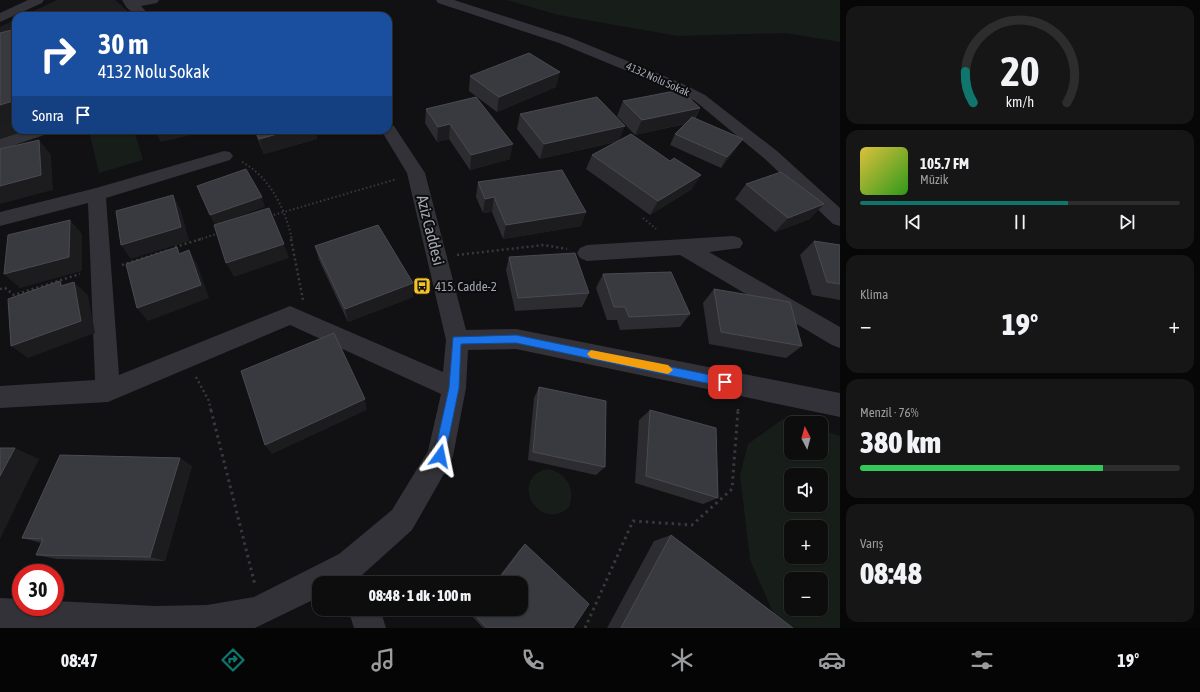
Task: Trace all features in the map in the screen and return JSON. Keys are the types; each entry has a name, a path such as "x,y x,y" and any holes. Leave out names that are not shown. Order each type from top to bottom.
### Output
{"street":[{"path":"13,12 38,0"},
{"path":"130,3 153,0"},
{"name":"4132 Nolu Sokak","path":"442,0 564,40 676,86 700,98 771,155 840,219"},
{"path":"130,3 140,12"},
{"path":"0,18 12,12"},
{"path":"0,145 32,134"},
{"name":"Aziz Caddesi","path":"0,614 113,624 207,621 257,612 353,574 402,520 440,456 454,388 457,340 416,173 391,134"},
{"path":"0,219 97,194 224,156"},
{"path":"97,194 108,391"},
{"path":"587,253 733,243"},
{"path":"683,247 840,338"},
{"path":"0,397 108,391 290,315 454,388"},
{"path":"457,340 516,339 840,405"},
{"path":"366,616 370,628"}],"path":[{"path":"224,156 250,166 267,183 285,211 304,303 290,315"},
{"path":"263,218 401,178"},
{"path":"0,289 5,288 14,295 101,270 226,230"},
{"path":"437,258 544,245 587,253"},
{"path":"187,359 209,401 255,585"},
{"path":"584,628 633,521 692,525 732,488 740,385"}],"shaded area":[{"path":"57,0 115,0 128,12 32,12"},
{"path":"507,0 840,0 840,42 786,33 678,36 558,15"},
{"path":"12,21 12,134 16,134 0,139 0,27"},
{"path":"90,134 135,134 143,160 99,173"},
{"path":"783,419 784,460 828,460 828,432 840,436 840,628 780,628 750,560 740,475 748,444"},
{"path":"547,469 564,477 570,487 571,500 569,507 558,514 548,514 539,509 532,502 529,493 529,483 535,475"}],"building":[{"path":"12,30 12,101 0,105 0,33"},
{"path":"529,53 560,72 499,97 470,76"},
{"path":"680,90 700,108 642,120 623,101"},
{"path":"476,97 513,144 471,155 450,124 438,127 426,109"},
{"path":"597,97 625,126 544,144 520,114"},
{"path":"692,117 743,139 727,157 675,134"},
{"path":"257,134 277,134 259,139"},
{"path":"631,134 670,161 674,158 701,175 658,201 592,155"},
{"path":"39,140 41,175 0,186 0,149"},
{"path":"246,169 262,197 210,215 197,186"},
{"path":"562,170 586,212 506,225 494,197 485,199 478,182"},
{"path":"781,172 824,204 788,218 746,184"},
{"path":"173,195 181,227 121,245 116,211"},
{"path":"269,208 284,244 226,263 214,225"},
{"path":"70,220 69,257 4,274 8,235"},
{"path":"378,225 413,283 345,309 315,246"},
{"path":"814,241 840,245 840,284 827,282"},
{"path":"177,247 179,254 189,250 201,285 137,308 126,264"},
{"path":"575,253 589,293 518,298 509,257"},
{"path":"671,272 690,314 629,317 625,307 614,307 603,274"},
{"path":"60,281 61,286 74,282 81,321 11,346 8,299"},
{"path":"714,289 790,302 802,346 721,332"},
{"path":"334,333 365,399 265,445 241,371"},
{"path":"539,387 606,401 605,467 533,452"},
{"path":"650,410 716,428 718,498 646,476"},
{"path":"0,448 15,448 0,476"},
{"path":"60,455 180,458 150,557 36,555 43,539 22,538"},
{"path":"671,535 793,628 621,628"},
{"path":"525,544 589,604 573,628 487,628 476,616 528,616 528,576 501,576"}],"slow traffic":[{"path":"591,354 668,370"}],"place":[{"name":"415. Cadde-2","path":"422,286"}],"route":[{"path":"440,456 454,388 457,340 516,339 725,382"}]}
